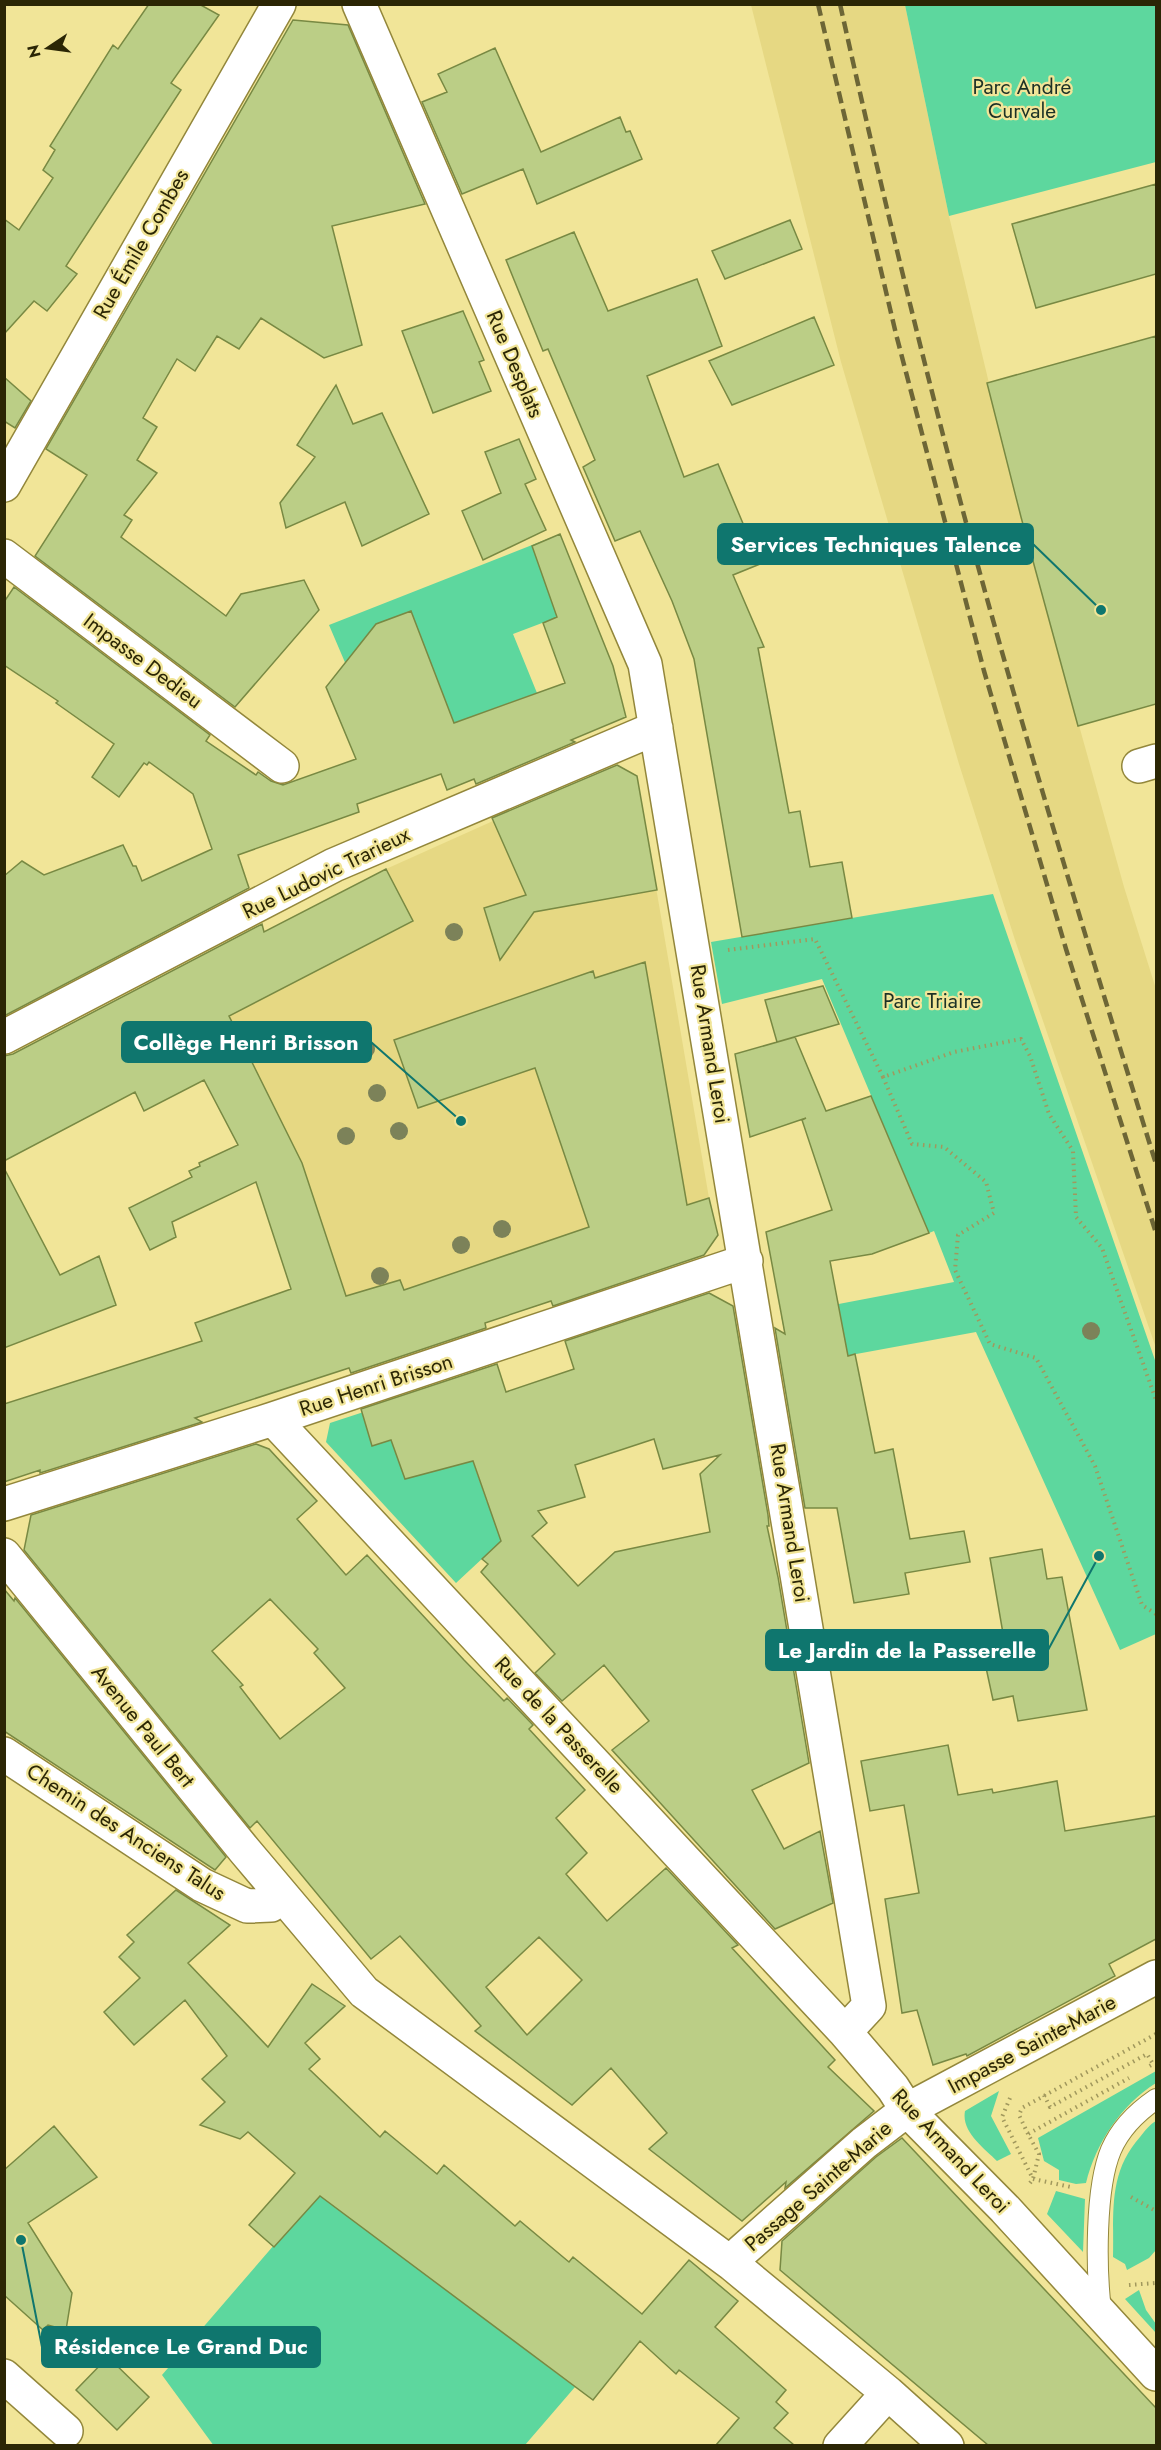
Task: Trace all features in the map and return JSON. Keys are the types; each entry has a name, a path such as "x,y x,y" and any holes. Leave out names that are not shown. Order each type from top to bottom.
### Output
{"street":[{"name":"Rue Émile Combes","path":"4,485 279,4"},
{"name":"Rue Desplats","path":"359,4 645,664 656,728"},
{"name":"Impasse Dedieu","path":"4,556 282,766"},
{"name":"Rue Armand Leroi","path":"656,728 869,2006 845,2032 893,2088 907,2110 1005,2209 1156,2374"},
{"name":"Rue Ludovic Trarieux","path":"4,1036 333,865 656,728"},
{"name":"Rue Henri Brisson","path":"4,1504 273,1419 746,1261"},
{"name":"Rue de la Passerelle","path":"273,1419 845,2032"},
{"name":"Avenue Paul Bert","path":"4,1555 282,1896 364,1992 732,2264 947,2445"},
{"name":"Chemin des Anciens Talus","path":"4,1754 202,1885 247,1906 271,1905 282,1896"},
{"name":"Impasse Sainte-Marie","path":"907,2110 1156,1977"},
{"name":"Passage Sainte-Marie","path":"732,2264 741,2252 767,2228 864,2143 907,2110"},
{"path":"4,2376 66,2431"},
{"path":"840,2445 888,2393"}],"lane":[{"path":"1102,2315 1098,2287 1098,2247 1103,2176 1111,2149 1126,2124 1156,2099"}],"path":[{"path":"695,955 814,939 883,1077 912,1144 944,1147 986,1182 994,1213 958,1235 955,1270 990,1344 1036,1358 1095,1466 1142,1605 1156,1614"},
{"path":"883,1077 954,1052 1021,1039 1030,1056 1050,1114 1073,1151 1076,1217 1102,1248 1156,1400"},
{"path":"1011,2095 1002,2117 1034,2179 1039,2154 1019,2115 1022,2108 1156,2034"},
{"path":"1044,2096 1050,2107 1147,2054 1153,2064 1143,2070"},
{"path":"1028,2134 1132,2076"}],"shaded area":[{"path":"751,5 905,5 949,216 1021,517 1124,887 1156,989 1156,1348 1015,940 959,764 841,362"},
{"path":"622,768 637,776 709,1198 718,1235 708,1250 321,1377 256,1181 158,987 386,869 493,821"}],"green space":[{"name":"Parc André Curvale","path":"905,5 1156,5 1156,162 949,216"},
{"path":"560,534 587,606 513,634 537,693 382,749 329,625"},
{"name":"Parc Triaire","path":"993,894 1156,1363 1156,1634 1120,1650 976,1332 791,1366 781,1315 954,1282 934,1231 929,1233 822,979 722,1004 711,942"},
{"path":"446,1385 487,1502 529,1515 456,1583 326,1442 330,1423"},
{"path":"1156,2071 1156,2083 1132,2102 1103,2140 1086,2183 1076,2184 1059,2180 1059,2170 1044,2161 1038,2138"},
{"path":"999,2091 991,2116 1011,2154 997,2161 970,2133 966,2126 965,2111"},
{"path":"1156,2121 1156,2250 1149,2258 1127,2270 1125,2264 1113,2257 1115,2194 1122,2165 1147,2128"},
{"path":"1056,2191 1085,2199 1083,2252 1047,2214"},
{"path":"318,2194 575,2387 525,2445 214,2446 162,2375"},
{"path":"1139,2290 1146,2310 1156,2324 1156,2333 1125,2299"}],"building":[{"path":"149,4 199,4 219,15 171,83 181,90 66,266 77,274 47,311 34,301 4,334 4,219 19,230 53,178 43,170 55,150 50,146 113,45 118,49"},
{"path":"293,20 348,25 425,204 332,226 362,345 324,358 261,318 239,349 217,336 195,371 177,359 143,418 157,427 137,460 157,473 124,515 132,520 121,537 226,616 241,594 304,580 319,610 235,707 35,556 87,475 46,449"},
{"path":"495,48 541,152 620,117 626,132 630,131 642,159 537,204 523,169 462,194 422,102 447,92 438,74"},
{"path":"1156,184 1156,274 1036,308 1012,224"},
{"path":"790,220 802,249 725,279 712,251"},
{"path":"574,232 608,311 697,279 722,346 647,376 684,477 718,464 760,564 733,575 764,647 758,648 789,813 800,811 810,867 842,862 852,918 742,937 694,659 672,601 640,531 615,541 583,467 595,460 548,349 543,351 506,260"},
{"path":"463,311 484,360 479,362 491,391 433,413 402,331"},
{"path":"814,317 834,365 732,405 709,361"},
{"path":"1156,336 1156,704 1078,726 987,383"},
{"path":"4,377 31,401 15,428 4,421"},
{"path":"336,385 353,424 382,413 429,514 362,546 345,502 286,528 280,503 315,457 297,445"},
{"path":"519,439 536,479 525,484 546,530 483,560 462,511 501,493 485,452"},
{"path":"560,534 613,666 626,717 571,740 575,742 476,784 474,779 447,790 441,774 357,804 359,812 238,855 249,888 4,1016 4,876 22,861 44,875 123,845 142,881 212,849 193,794 149,762 147,765 144,763 119,797 92,777 114,744 56,703 58,701 4,665 4,602 14,587 210,735 206,741 256,775 258,772 271,781 283,785 356,759 326,687 376,624 411,611 454,723 565,683 543,623 557,617 532,546"},
{"path":"617,765 637,776 657,890 534,912 500,960 484,908 526,895 492,818"},
{"path":"386,869 413,921 229,1016 302,1163 346,1296 400,1280 404,1290 589,1227 535,1068 418,1108 394,1040 593,971 595,978 645,962 687,1205 709,1198 718,1235 704,1255 553,1306 551,1301 485,1323 486,1328 351,1373 349,1368 195,1418 202,1422 40,1473 40,1470 4,1482 4,1404 202,1341 195,1323 291,1289 256,1182 172,1222 176,1237 150,1250 129,1208 192,1177 189,1171 200,1166 199,1163 238,1145 204,1080 144,1111 135,1092 4,1161 4,1056 13,1054 262,924 264,932"},
{"path":"823,986 839,1024 777,1042 765,1000"},
{"path":"795,1037 826,1111 871,1096 929,1233 872,1254 830,1261 848,1356 855,1354 875,1453 893,1449 910,1539 964,1531 970,1562 905,1573 909,1594 854,1603 837,1508 805,1508 775,1328 785,1334 766,1232 832,1210 802,1120 806,1118 750,1137 735,1054"},
{"path":"4,1168 60,1275 99,1256 116,1305 4,1348"},
{"path":"709,1293 733,1306 768,1515 769,1526 767,1526 778,1577 809,1763 752,1790 784,1849 820,1831 833,1903 775,1929 612,1750 649,1721 604,1665 562,1701 535,1673 555,1654 481,1572 488,1564 482,1559 501,1541 473,1461 405,1479 391,1440 372,1446 361,1409 497,1364 506,1392 574,1369 565,1341","holes":["654,1439 663,1469 720,1455 700,1474 710,1532 615,1552 578,1586 532,1536 547,1523 538,1511 585,1497 575,1465"]},
{"path":"256,1444 269,1449 317,1501 297,1519 346,1575 367,1555 504,1701 507,1698 533,1725 529,1729 585,1790 556,1818 587,1853 566,1874 607,1921 666,1868 738,1945 732,1948 835,2060 828,2067 874,2111 785,2188 786,2182 742,2221 649,2149 667,2133 611,2068 572,2105 475,2031 481,2026 400,1936 371,1959 257,1821 250,1828 24,1550 31,1515","holes":["270,1599 318,1649 314,1653 345,1688 280,1739 240,1687 243,1685 212,1651","539,1937 582,1980 527,2035 486,1987"]},
{"path":"1042,1549 1047,1579 1062,1577 1087,1710 1018,1721 1013,1696 993,1700 982,1649 1005,1645 990,1558"},
{"path":"4,1589 14,1601 15,1598 226,1857 215,1870 4,1731"},
{"path":"948,1745 958,1795 992,1789 993,1793 1057,1781 1065,1831 1156,1816 1156,1939 1109,1964 1115,1976 967,2056 966,2054 933,2065 917,2010 902,2013 885,1899 919,1893 904,1805 870,1811 861,1761"},
{"path":"176,1890 230,1925 188,1963 268,2047 312,1984 345,2006 305,2043 320,2059 309,2069 380,2137 385,2131 437,2174 444,2165 515,2226 520,2221 569,2262 573,2257 642,2314 689,2260 738,2301 715,2327 786,2390 776,2402 788,2413 774,2428 794,2445 716,2445 739,2418 679,2370 676,2374 640,2341 593,2400 320,2196 274,2247 249,2225 295,2173 248,2132 240,2139 200,2125 225,2102 202,2079 227,2056 185,2000 134,2045 104,2012 140,1978 119,1957 134,1942 127,1935"},
{"path":"54,2126 97,2177 28,2223 72,2293 66,2330 48,2325 43,2330 4,2295 4,2170"},
{"path":"902,2138 1156,2408 1156,2445 988,2445 780,2270 782,2241 876,2157"},
{"path":"108,2357 149,2397 117,2430 76,2390"}],"railway":[{"path":"818,4 896,334 984,671 1066,949 1156,1233"},
{"path":"840,4 899,260 964,515 1057,841 1156,1164"}],"place":[{"name":"Services Techniques Talence","path":"1101,610"},
{"name":"Collège Henri Brisson","path":"461,1121"},
{"name":"Le Jardin de la Passerelle","path":"1099,1556"},
{"name":"Résidence Le Grand Duc","path":"21,2240"}]}
